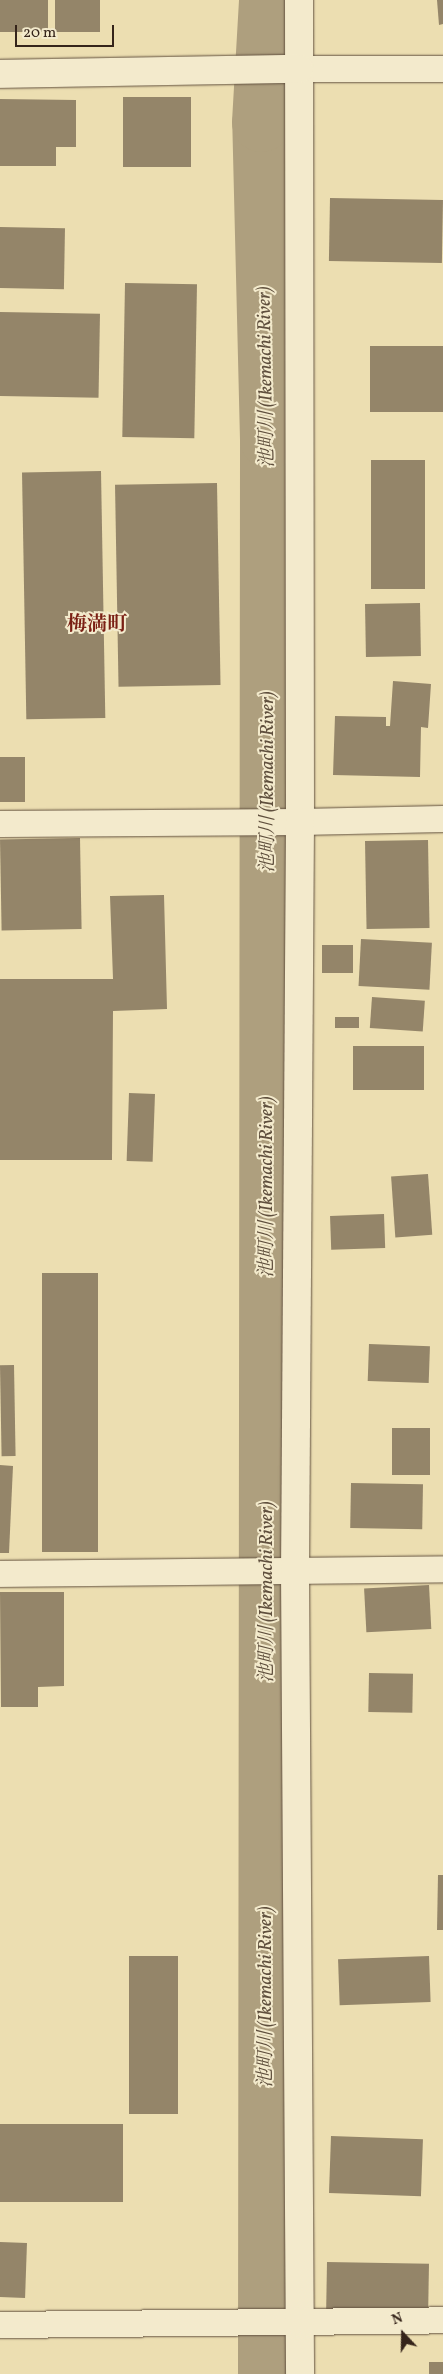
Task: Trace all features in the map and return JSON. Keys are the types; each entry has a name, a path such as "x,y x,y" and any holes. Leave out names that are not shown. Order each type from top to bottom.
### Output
{"street":[{"path":"299,0 300,822 295,1570 300,2374"},
{"path":"0,74 299,69 443,69"},
{"path":"0,824 300,822 443,818"},
{"path":"0,1574 443,1569"},
{"path":"0,2325 299,2320 443,2320"}],"building":[{"path":"0,0 48,0 48,32 0,32"},
{"path":"55,0 100,0 100,32 55,32"},
{"path":"437,0 443,0 443,24 439,25"},
{"path":"123,97 191,97 191,167 123,167"},
{"path":"0,99 76,100 76,147 56,147 56,166 0,166"},
{"path":"330,198 443,200 442,263 329,261"},
{"path":"0,227 65,228 64,289 0,288"},
{"path":"125,283 197,284 194,438 122,437"},
{"path":"0,312 100,314 99,398 0,396"},
{"path":"370,346 443,346 443,412 370,412"},
{"path":"371,460 425,460 425,589 371,589"},
{"path":"101,471 105,718 26,719 22,472"},
{"path":"217,483 221,685 119,687 115,485"},
{"path":"420,603 421,656 366,657 365,604"},
{"path":"393,681 431,684 428,728 421,727 420,777 333,775 335,716 386,717 386,726 390,726"},
{"path":"0,757 25,757 25,802 0,802"},
{"path":"80,838 82,929 2,930 0,839"},
{"path":"428,840 430,928 367,929 365,841"},
{"path":"164,895 167,1009 113,1011 112,1160 0,1160 0,979 113,979 110,896"},
{"path":"361,939 432,943 429,990 359,986"},
{"path":"322,945 353,945 353,973 322,973"},
{"path":"372,997 425,1001 423,1032 370,1028"},
{"path":"335,1017 359,1017 359,1028 335,1028"},
{"path":"353,1046 424,1046 424,1090 353,1090"},
{"path":"129,1093 155,1094 153,1162 127,1161"},
{"path":"428,1174 432,1235 395,1237 391,1177"},
{"path":"384,1214 385,1248 331,1250 330,1216"},
{"path":"42,1273 98,1273 98,1552 42,1552"},
{"path":"369,1344 430,1346 429,1383 368,1381"},
{"path":"0,1365 14,1365 16,1456 2,1456"},
{"path":"392,1428 430,1428 430,1475 392,1475"},
{"path":"0,1465 13,1466 9,1553 0,1553"},
{"path":"351,1483 423,1484 422,1529 350,1528"},
{"path":"429,1585 431,1629 366,1632 364,1588"},
{"path":"0,1592 64,1592 64,1686 38,1687 38,1707 1,1707"},
{"path":"369,1673 413,1674 412,1713 368,1712"},
{"path":"438,1875 443,1875 443,1930 437,1930"},
{"path":"129,1956 178,1956 178,2114 129,2114"},
{"path":"429,1956 431,2002 340,2005 338,1959"},
{"path":"0,2124 123,2124 123,2202 0,2202"},
{"path":"331,2136 423,2139 421,2196 329,2193"},
{"path":"0,2242 27,2243 25,2298 0,2297"},
{"path":"327,2262 429,2264 428,2313 326,2311"},
{"path":"429,2362 443,2362 443,2374 429,2374"}],"waterway":[{"name":"池町川 (Ikemachi River)","path":"267,2374 269,439 261,122 268,0"}],"district":[{"name":"梅満町","path":"97,625"}]}
